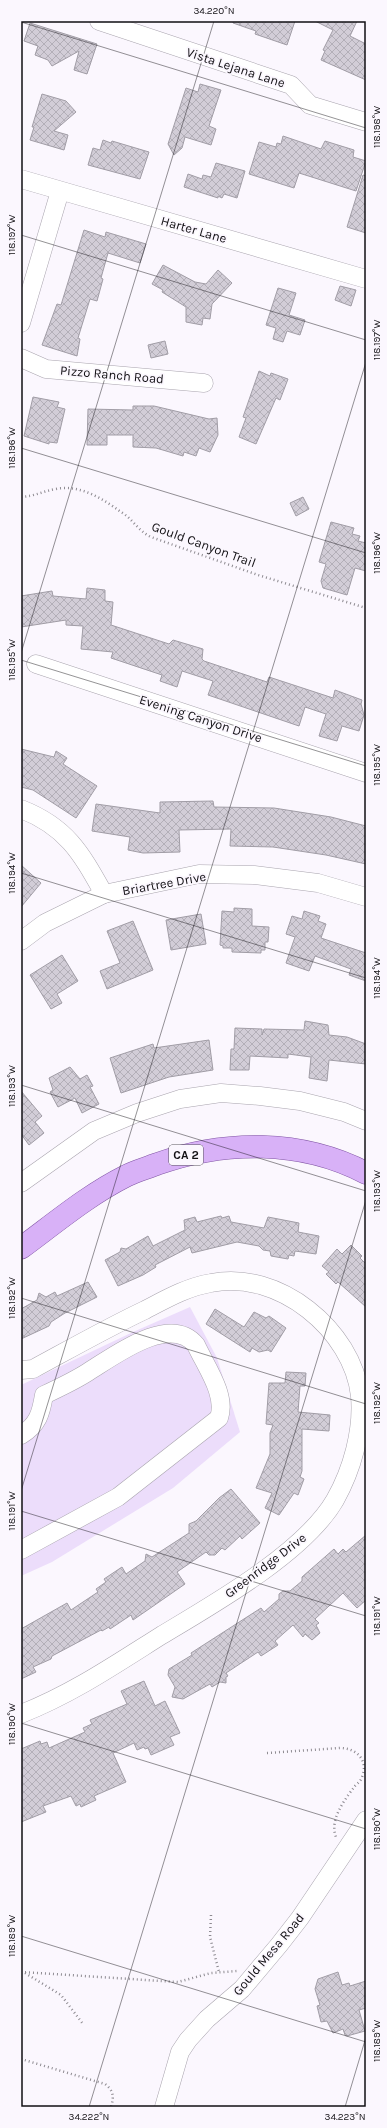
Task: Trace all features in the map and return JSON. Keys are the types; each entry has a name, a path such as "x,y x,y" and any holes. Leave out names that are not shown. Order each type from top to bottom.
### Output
{"main road":[{"name":"CA 2","path":"21,1248 96,1192 127,1175 168,1160 210,1149 269,1147 301,1151 331,1159 366,1173"}],"street":[{"name":"Vista Lejana Lane","path":"99,21 291,85 310,105 366,122"},
{"name":"Harter Lane","path":"21,179 366,279"},
{"path":"21,323 60,190"},
{"name":"Pizzo Ranch Road","path":"21,358 46,369 204,382"},
{"name":"Evening Canyon Drive","path":"36,664 366,773"},
{"path":"21,809 37,815 63,832 82,855 104,894"},
{"name":"Briartree Drive","path":"21,941 45,923 104,894 199,874 254,875 318,883 366,897"},
{"path":"21,1183 94,1131 137,1113 180,1099 221,1093 267,1097 300,1101 344,1112 366,1121"},
{"name":"Greenridge Drive","path":"21,1370 33,1369 180,1292 211,1283 227,1281 247,1282 267,1287 284,1295 306,1308 326,1326 345,1350 355,1373 360,1395 360,1418 357,1440 347,1475 334,1501 316,1525 295,1546 187,1620 93,1678 42,1705 21,1714"},
{"path":"21,1435 36,1423 41,1412 44,1395 67,1384 112,1355 133,1345 172,1332 183,1334 191,1339 196,1345 219,1395 222,1408 219,1418 118,1497 21,1550"},
{"name":"Gould Mesa Road","path":"164,2107 180,2052 188,2040 207,2018 242,1989 300,1918 366,1820"}],"path":[{"name":"Gould Canyon Trail","path":"21,497 41,494 59,488 90,493 122,512 142,532 151,537 241,569 366,608"},
{"path":"267,1753 347,1748 359,1755 363,1761 363,1775 335,1819 335,1834 338,1841 346,1850"},
{"path":"211,1915 210,1937 218,1972"},
{"path":"23,1972 178,1982 218,1972 236,1970 250,1979"},
{"path":"23,1972 61,1995 83,2024"},
{"path":"21,2059 105,2084 110,2088 114,2097 111,2107"}],"shaded area":[{"path":"190,1307 217,1358 240,1432 173,1488 52,1562 21,1576 21,1385"}],"building":[{"path":"233,21 295,21 287,45 255,34 256,31 233,23"},
{"path":"315,21 357,21 350,36 366,44 366,80 321,60 325,51 323,50 333,30"},
{"path":"30,23 97,44 87,74 74,70 79,51 52,66 48,60 35,55 38,46 24,41"},
{"path":"200,84 221,90 209,126 216,129 211,145 185,137 182,148 174,155 168,144 186,88 198,92"},
{"path":"42,94 66,101 76,112 54,131 68,135 64,150 30,140 34,127 32,127"},
{"path":"283,136 321,149 325,141 354,150 353,157 366,161 356,191 299,173 294,188 249,174 259,142 276,147 277,143 281,144"},
{"path":"103,140 111,143 112,141 149,152 140,179 88,165 93,148 100,150"},
{"path":"216,163 245,171 237,198 224,194 222,198 218,196 218,198 184,187 188,174 202,179 203,175 211,177"},
{"path":"363,175 366,176 366,233 347,227"},
{"path":"84,230 105,237 106,232 146,244 140,263 108,253 101,278 103,279 97,301 90,299 78,338 80,339 77,356 42,345 57,304 61,305"},
{"path":"163,265 195,282 206,284 218,270 232,283 212,304 210,319 203,318 202,325 186,322 186,307 152,284"},
{"path":"340,286 356,290 351,306 335,300"},
{"path":"278,288 296,293 289,315 305,320 300,335 287,331 283,342 273,339 276,328 266,325"},
{"path":"165,341 168,354 151,358 148,345"},
{"path":"259,371 270,376 271,373 288,379 280,400 276,398 256,444 239,437 246,418 243,417"},
{"path":"33,397 59,402 57,407 65,409 57,443 49,442 49,444 24,436"},
{"path":"133,406 154,406 209,419 217,418 218,435 210,452 199,448 196,456 184,452 183,456 156,448 133,447 133,435 107,435 107,445 87,445 88,409 133,410"},
{"path":"303,497 309,509 296,516 290,503"},
{"path":"331,522 354,528 352,534 360,536 358,541 366,543 366,571 355,568 347,595 323,588 321,581 326,564 319,562"},
{"path":"87,588 105,590 105,601 113,602 111,625 169,644 173,640 203,649 202,659 204,661 267,682 269,677 333,698 335,690 362,700 361,704 364,715 359,731 342,726 337,741 319,736 326,714 305,707 299,726 208,695 213,681 182,671 177,687 160,681 162,675 111,658 113,652 81,649 83,626 66,625 66,620 21,627 21,596 52,591 53,596 86,599"},
{"path":"21,749 54,757 56,751 67,758 63,764 97,786 76,818 33,790 21,787"},
{"path":"213,801 214,807 274,808 331,817 366,826 366,864 326,855 273,847 230,846 231,829 179,830 180,852 143,853 128,850 130,837 92,831 96,804 160,813 160,802"},
{"path":"21,865 41,883 21,907"},
{"path":"234,908 252,909 252,926 269,927 268,942 265,942 265,950 261,950 261,953 232,952 232,948 223,948 223,946 220,945 222,911 234,912"},
{"path":"304,911 320,916 318,921 326,924 321,938 366,953 366,981 349,975 351,969 315,956 309,971 286,963 295,937 286,934 292,916 302,919"},
{"path":"201,914 206,944 171,950 166,920"},
{"path":"133,921 153,970 107,989 100,971 120,963 107,931"},
{"path":"62,955 78,981 57,994 62,1003 51,1009 30,975"},
{"path":"305,1021 328,1025 329,1035 347,1037 366,1044 366,1064 329,1060 327,1081 309,1078 311,1057 288,1054 288,1058 250,1056 249,1070 230,1070 231,1049 234,1049 235,1028 262,1029 262,1035 264,1029 304,1030"},
{"path":"209,1040 213,1070 169,1077 121,1093 110,1058 153,1044 154,1048"},
{"path":"70,1067 80,1079 87,1075 93,1086 90,1087 99,1104 82,1113 75,1098 58,1107 50,1092 53,1090 49,1078"},
{"path":"21,1091 42,1116 35,1122 44,1133 29,1145 21,1134"},
{"path":"221,1216 222,1218 229,1216 231,1222 264,1228 268,1217 299,1223 298,1232 319,1236 316,1254 295,1251 294,1256 289,1255 288,1259 271,1256 270,1251 263,1250 259,1246 237,1242 192,1253 190,1247 155,1265 156,1267 143,1275 118,1286 105,1260 120,1252 121,1248 126,1249 148,1236 153,1246 185,1230 184,1220 195,1217 197,1222"},
{"path":"351,1245 362,1256 360,1258 366,1264 366,1307 338,1282 336,1284 326,1274 329,1272 322,1266 337,1249 342,1254"},
{"path":"88,1282 97,1297 65,1313 51,1322 49,1326 21,1339 21,1309 37,1300 39,1293 46,1297 55,1292 57,1296"},
{"path":"215,1309 244,1327 254,1312 266,1318 269,1316 286,1328 271,1352 268,1350 259,1352 252,1348 250,1352 206,1324"},
{"path":"286,1372 306,1373 305,1386 300,1386 298,1412 330,1415 329,1431 302,1429 302,1471 300,1477 304,1479 298,1495 294,1493 279,1515 265,1508 272,1493 256,1488 270,1454 270,1433 273,1425 266,1424 269,1383 285,1383"},
{"path":"231,1489 260,1523 242,1539 240,1536 225,1550 222,1548 215,1555 209,1555 206,1552 177,1572 185,1584 133,1620 131,1615 110,1629 109,1627 102,1631 101,1630 52,1656 51,1659 33,1667 36,1672 21,1679 21,1629 67,1603 71,1610 98,1592 96,1589 106,1582 104,1579 122,1567 126,1574 145,1561 146,1554 152,1557 189,1533 189,1524 196,1521 219,1498"},
{"path":"366,1535 366,1600 357,1608 343,1593 315,1619 319,1623 316,1625 320,1633 312,1640 305,1634 303,1637 293,1625 275,1641 278,1645 261,1656 258,1652 226,1673 228,1676 226,1677 226,1683 220,1682 212,1687 210,1684 183,1699 172,1697 175,1687 168,1675 169,1669 261,1608 264,1612 279,1599 279,1594 283,1591 290,1591 302,1581 302,1577 334,1549 338,1554 343,1549 346,1552"},
{"path":"144,1681 155,1706 165,1701 180,1733 170,1737 174,1745 151,1755 148,1748 145,1749 144,1747 137,1750 134,1743 113,1753 126,1782 94,1796 96,1800 81,1807 80,1804 76,1806 71,1796 43,1806 46,1812 21,1822 21,1749 40,1741 41,1744 47,1742 49,1748 85,1732 83,1728 92,1724 90,1720 127,1704 121,1691"},
{"path":"338,1972 342,1985 349,1983 350,1986 366,1981 366,2008 359,2010 365,2031 347,2036 345,2035 343,2029 333,2033 327,2021 321,2022 317,2006 320,2005 315,1989 318,1979"}]}
